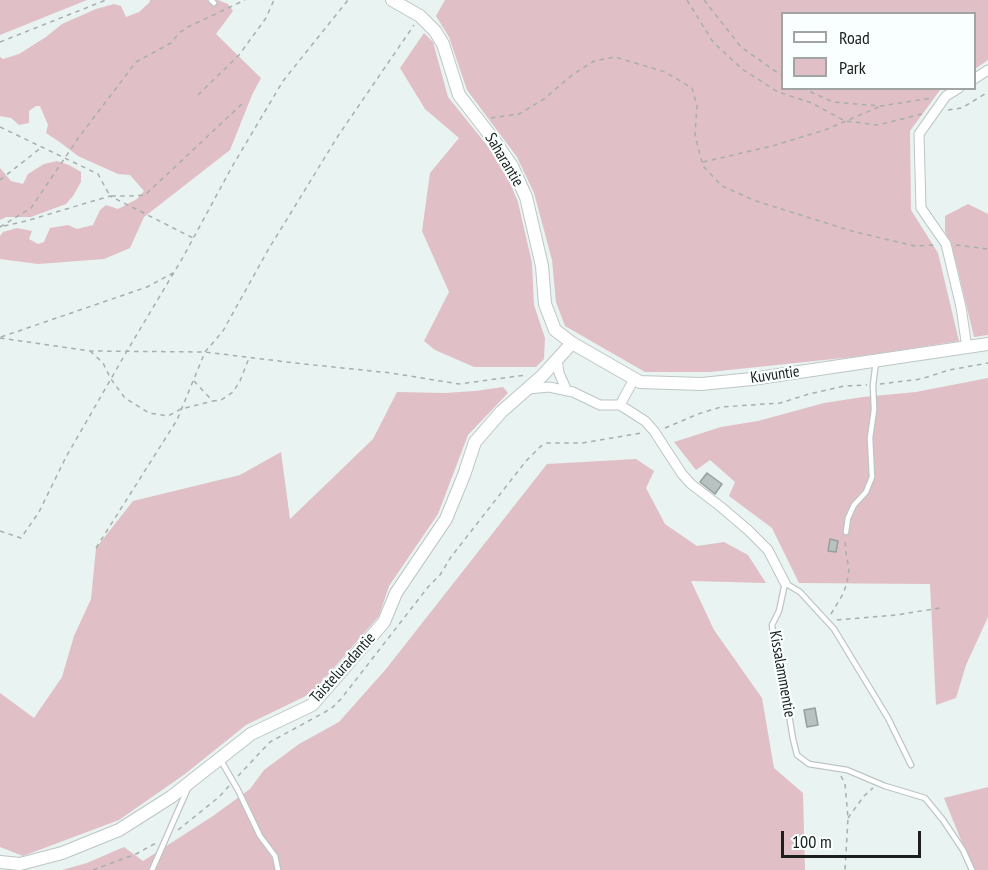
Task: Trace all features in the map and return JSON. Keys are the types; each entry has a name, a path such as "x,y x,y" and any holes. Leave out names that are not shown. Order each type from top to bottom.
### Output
{"street":[{"name":"Saharantie","path":"392,0 420,16 435,31 443,44 459,95 512,166 526,197 542,266 545,304 555,330 572,343"},
{"path":"956,90 946,96 919,134 921,208 946,244 961,307 967,348"},
{"name":"Taisteluradantie","path":"0,862 20,864 62,853 119,830 171,797 251,734 312,705 384,622 396,593 446,519 475,442 501,412 542,376 572,343"},
{"name":"Kuvuntie","path":"572,343 640,382 701,384 752,379 988,344"},
{"path":"557,359 559,373 567,391"},
{"path":"620,405 634,379"},
{"path":"528,388 549,387 567,391 600,405 620,405 645,421 691,484 722,507 768,550 785,583"}],"lane":[{"path":"846,532 848,518 854,505 866,492 872,477 870,438 874,410 873,385 876,361"},
{"path":"785,583 800,592 834,629 888,718 911,765"},
{"name":"Kissalammentie","path":"785,583 772,625 775,651 797,755 809,764 847,770 925,798 963,850 972,870"},
{"path":"220,759 260,836 275,856 278,870"},
{"path":"152,870 190,782"}],"path":[{"path":"0,42 106,0"},
{"path":"1,226 31,208 136,62 171,43 188,27 244,0"},
{"path":"198,95 239,55 266,18 274,0"},
{"path":"0,531 21,537 39,512 66,457 283,81 348,0"},
{"path":"687,0 713,42 742,69 778,92 812,103 845,121 878,125 962,108 988,92"},
{"path":"704,0 741,46 781,74"},
{"path":"96,548 177,420 205,352 223,331 268,250 332,146 420,16"},
{"path":"478,120 519,114 544,99 572,75 594,61 615,57 664,72 692,88 697,106 695,135 702,163 722,186 756,201 855,232 915,246 946,244 988,249"},
{"path":"805,90 832,102 882,106"},
{"path":"702,163 825,130 882,106 946,96"},
{"path":"1,226 26,221 110,196 145,195 243,103"},
{"path":"0,127 98,174 110,196 194,238"},
{"path":"0,180 42,147"},
{"path":"0,338 147,287 174,273"},
{"path":"0,338 90,351 205,352 391,373 459,384 523,374 542,376"},
{"path":"90,351 103,363 125,398 149,413 168,416 182,409 221,400 233,392 249,357"},
{"path":"93,870 136,854 182,828 219,797 270,742 325,712 341,699 428,587 440,575 451,557 526,461 541,446 547,443 582,443 654,431 721,407 780,403 844,386 904,382 988,363"},
{"path":"194,380 213,400"},
{"path":"827,621 847,583 849,569 846,532"},
{"path":"827,621 904,614 940,608"},
{"path":"837,768 845,784 848,818 845,870"},
{"path":"848,818 864,796 878,783"}],"green space":[{"path":"0,0 87,0 0,35"},
{"path":"150,0 218,0 228,4 233,11 216,34 261,78 230,150 144,217 130,248 104,259 38,264 0,259 0,236 3,232 17,228 32,231 29,239 38,244 44,242 50,228 68,225 77,229 93,225 100,210 106,205 118,209 137,199 144,191 130,175 118,174 78,156 46,133 48,125 40,106 29,111 29,123 19,125 11,118 0,116 0,57 3,59 19,54 62,24 96,9 114,4 121,6 126,17 139,12"},
{"path":"445,0 988,0 988,60 976,68 976,12 781,12 781,90 940,90 910,131 911,210 938,253 959,341 862,356 710,372 645,372 565,326 556,302 552,260 534,193 517,157 467,90 449,37 436,16"},
{"path":"424,33 433,42 448,97 505,171 518,202 532,263 534,305 545,338 544,359 536,367 474,367 435,350 424,341 449,292 422,231 430,173 459,138 425,109 400,68"},
{"path":"57,161 81,172 81,182 66,204 31,217 6,217 0,220 0,168 11,181 23,184 28,174 44,164"},
{"path":"968,204 988,214 988,335 974,337 956,262 945,231 945,216"},
{"path":"988,378 988,617 966,665 956,698 936,705 930,584 799,583 772,528 729,496 735,482 710,460 696,470 674,442 721,427 758,421 824,403 916,392"},
{"path":"503,387 508,393 468,435 438,514 389,586 379,616 312,693 246,725 185,774 119,820 23,856 0,847 0,693 34,718 62,677 74,636 91,599 96,548 133,501 240,475 281,452 290,519 373,439 397,392 445,393"},
{"path":"636,459 654,471 646,488 665,524 697,546 724,542 748,555 766,583 691,581 714,630 762,698 774,768 803,793 805,870 62,870 87,863 124,847 143,861 250,789 264,770 299,744 339,722 386,669 547,464"},
{"path":"988,787 988,870 973,870 944,798"}],"building":[{"path":"707,473 722,484 715,494 700,482"},
{"path":"830,539 838,541 836,552 828,551"},
{"path":"815,708 818,725 807,727 804,710"}]}
